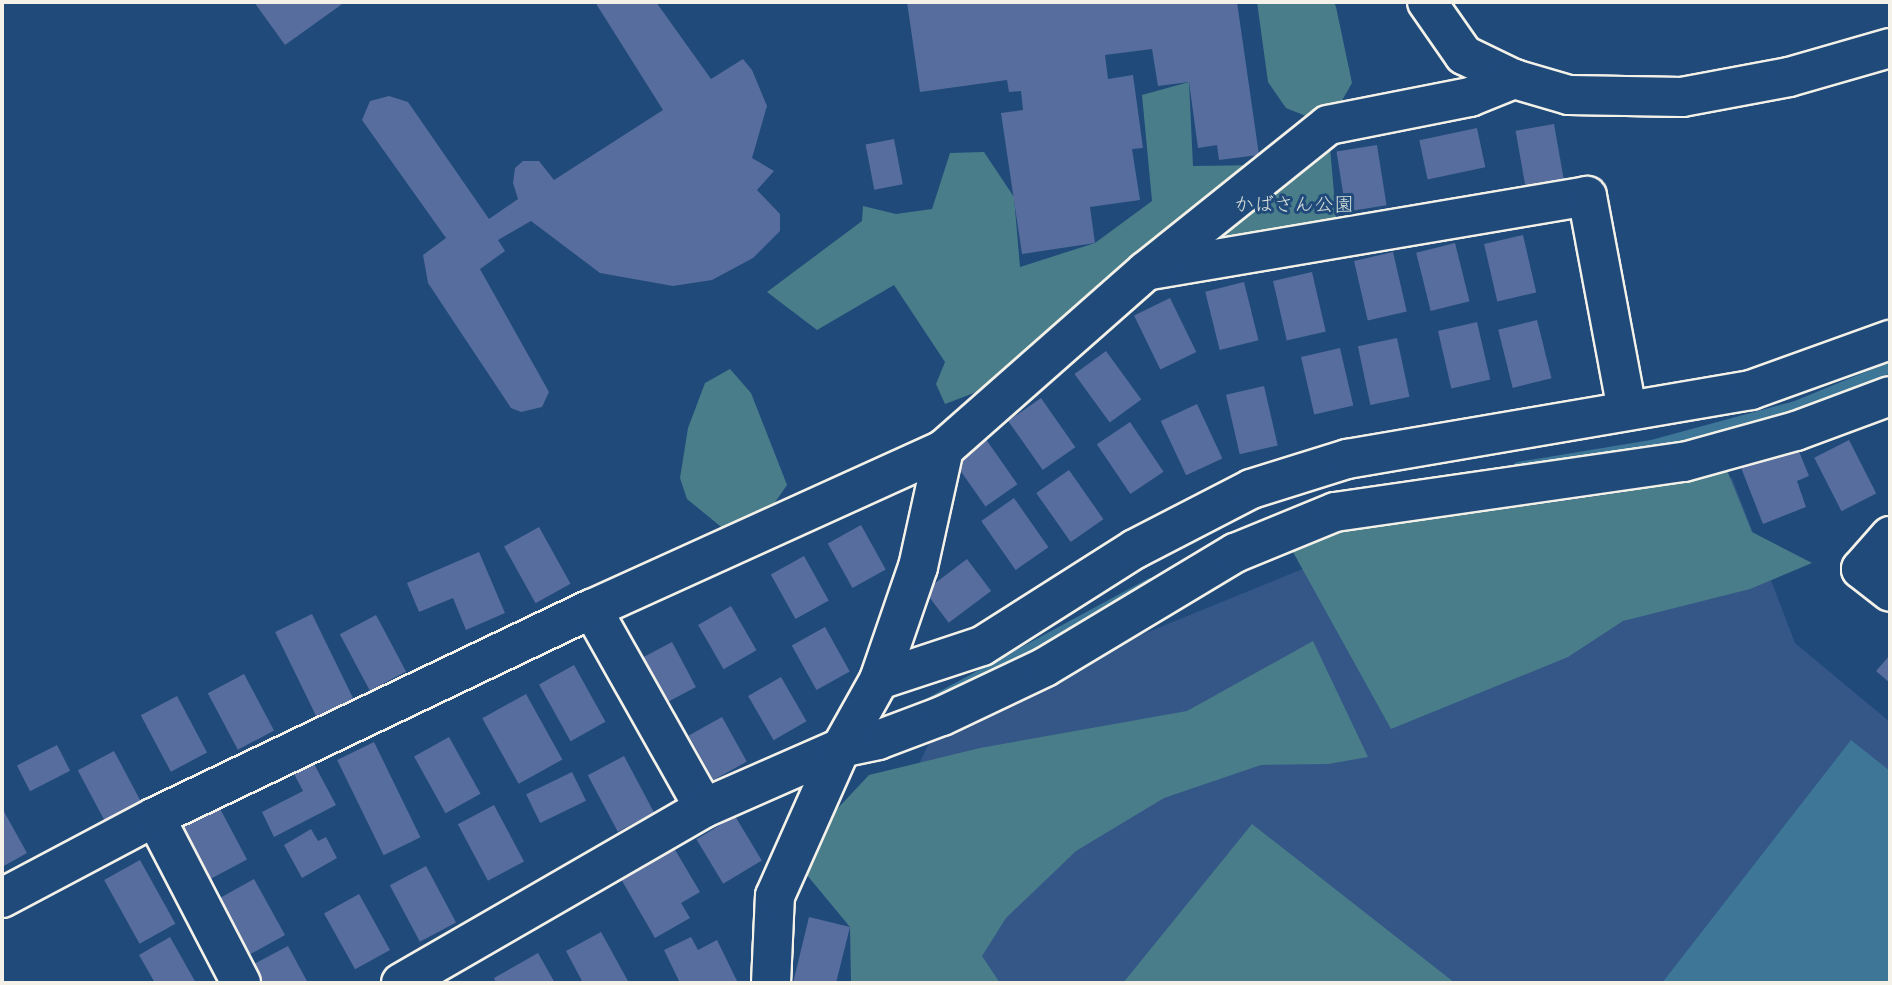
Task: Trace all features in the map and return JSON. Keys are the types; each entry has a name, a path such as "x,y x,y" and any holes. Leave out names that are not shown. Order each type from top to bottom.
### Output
{"street":[{"path":"1427,2 1464,55 1514,79 1569,95 1682,97 1789,77 1890,48"},
{"path":"2,898 155,817 592,609 944,449 1146,271 1328,125 1470,97 1514,79"},
{"path":"1146,271 1587,196 1627,410"},
{"path":"879,680 982,646 1135,549 1251,489 1347,459 1751,390 1890,340"},
{"path":"401,983 704,808 841,748 929,721 1032,673 1235,553 1322,518 1684,462 1796,431 1890,396"},
{"path":"1476,436 1482,491"},
{"path":"771,983 775,896 841,748 879,680 918,567 944,449"},
{"path":"1890,536 1861,569 1890,592"},
{"path":"592,609 704,808"},
{"path":"155,817 241,983"}],"shaded area":[{"path":"1684,462 1732,478 1795,643 1890,722 1890,983 872,983 868,870 942,716 1320,562"},
{"path":"1851,740 1890,771 1890,983 1662,983"}],"green space":[{"path":"1257,2 1334,2 1352,83 1328,125 1286,108 1268,82"},
{"name":"かばさん公園","path":"1189,82 1193,166 1261,165 1328,125 1338,238 1146,271 1005,381 945,404 936,384 945,362 894,285 817,330 767,292 862,221 863,206 896,214 932,209 950,153 984,152 1014,197 1020,267 1095,243 1152,201 1142,95"},
{"path":"730,369 751,393 787,485 764,518 731,535 687,499 680,478 688,428 705,383"},
{"path":"1720,453 1752,532 1812,563 1750,589 1623,621 1568,657 1391,729 1283,534 1401,503 1527,506 1625,492 1684,462"},
{"path":"1313,641 1368,757 1328,764 1261,765 1164,798 1076,851 1006,918 982,956 1000,983 851,983 850,927 792,857 869,775 980,748 1187,711"},
{"path":"1252,824 1455,983 1123,983"}],"building":[{"path":"254,2 345,2 285,45"},
{"path":"595,2 656,2 711,79 743,59 752,70 767,106 752,158 774,171 757,190 780,214 780,231 753,258 712,280 673,286 600,273 531,221 498,240 505,251 480,269 549,392 542,407 521,412 511,408 428,283 423,255 446,238 362,120 370,101 389,96 408,102 489,219 518,199 513,183 515,168 523,161 539,161 554,180 663,110"},
{"path":"907,2 1237,2 1259,155 1219,160 1217,145 1198,148 1189,82 1158,86 1152,49 1105,55 1108,79 1133,75 1143,148 1132,149 1140,200 1090,207 1095,243 1022,254 1001,113 1023,110 1021,91 1009,92 1007,80 920,92"},
{"path":"1554,124 1564,183 1526,190 1516,131"},
{"path":"1477,128 1485,167 1428,179 1419,140"},
{"path":"894,139 903,184 874,190 866,145"},
{"path":"1377,145 1387,205 1346,212 1337,151"},
{"path":"1523,235 1536,292 1497,301 1484,244"},
{"path":"1455,243 1470,301 1431,311 1416,253"},
{"path":"1393,252 1407,311 1368,320 1354,261"},
{"path":"1312,272 1326,331 1287,340 1273,281"},
{"path":"1244,282 1259,340 1220,350 1205,292"},
{"path":"1170,298 1196,352 1160,369 1134,316"},
{"path":"1537,320 1552,378 1513,388 1498,330"},
{"path":"1477,322 1490,379 1451,388 1438,331"},
{"path":"1397,338 1409,397 1370,405 1358,346"},
{"path":"1340,348 1353,405 1314,414 1301,357"},
{"path":"1106,351 1141,400 1110,422 1074,374"},
{"path":"1264,386 1278,445 1240,454 1226,395"},
{"path":"1041,398 1075,447 1043,470 1008,421"},
{"path":"1197,404 1222,458 1186,475 1161,421"},
{"path":"1130,422 1164,472 1130,494 1097,444"},
{"path":"983,435 1017,484 985,507 951,457"},
{"path":"1849,440 1876,493 1841,511 1814,458"},
{"path":"1796,444 1809,476 1797,481 1806,507 1763,524 1740,465"},
{"path":"1069,470 1103,519 1071,542 1036,493"},
{"path":"1014,498 1048,547 1016,570 981,521"},
{"path":"861,525 886,570 852,588 828,543"},
{"path":"539,527 571,584 536,603 504,546"},
{"path":"479,552 505,613 466,630 453,598 419,612 407,583"},
{"path":"804,556 829,601 795,619 771,574"},
{"path":"967,559 991,591 949,623 925,591"},
{"path":"731,606 756,650 724,669 698,625"},
{"path":"312,614 358,709 322,727 275,632"},
{"path":"376,615 406,672 370,691 340,634"},
{"path":"825,627 850,672 816,690 792,645"},
{"path":"672,642 696,687 662,705 638,660"},
{"path":"1890,655 1890,683 1876,671"},
{"path":"574,665 606,722 571,741 539,684"},
{"path":"244,674 274,731 238,750 208,693"},
{"path":"781,677 806,721 774,740 748,696"},
{"path":"526,694 562,760 519,784 482,718"},
{"path":"177,696 207,753 171,772 141,715"},
{"path":"722,717 747,762 713,780 689,735"},
{"path":"449,737 481,794 446,813 414,756"},
{"path":"374,742 420,837 384,855 337,760"},
{"path":"57,745 70,771 30,791 17,765"},
{"path":"114,751 144,808 108,827 78,770"},
{"path":"624,756 654,813 618,832 588,775"},
{"path":"312,760 336,805 274,837 262,812 303,791 292,770"},
{"path":"572,772 586,801 540,823 526,794"},
{"path":"217,803 247,860 211,879 181,822"},
{"path":"494,805 524,862 488,881 458,824"},
{"path":"2,808 27,853 2,867"},
{"path":"735,816 762,861 723,884 696,839"},
{"path":"311,829 318,841 326,837 337,858 302,878 284,845"},
{"path":"674,848 700,892 681,903 690,918 655,938 621,879"},
{"path":"140,860 175,924 140,944 104,880"},
{"path":"426,866 456,923 420,942 390,885"},
{"path":"254,879 285,935 249,955 218,899"},
{"path":"359,894 390,950 355,969 324,913"},
{"path":"809,917 850,927 836,983 793,983"},
{"path":"601,932 629,983 583,983 566,951"},
{"path":"170,937 196,983 155,983 139,955"},
{"path":"691,937 698,950 717,940 738,983 680,983 664,950"},
{"path":"288,946 308,983 261,983 252,965"},
{"path":"538,953 555,983 496,983 494,978"}],"waterway":[{"path":"1518,467 1651,445 1795,406 1890,367"},
{"path":"930,702 1150,583"}]}
